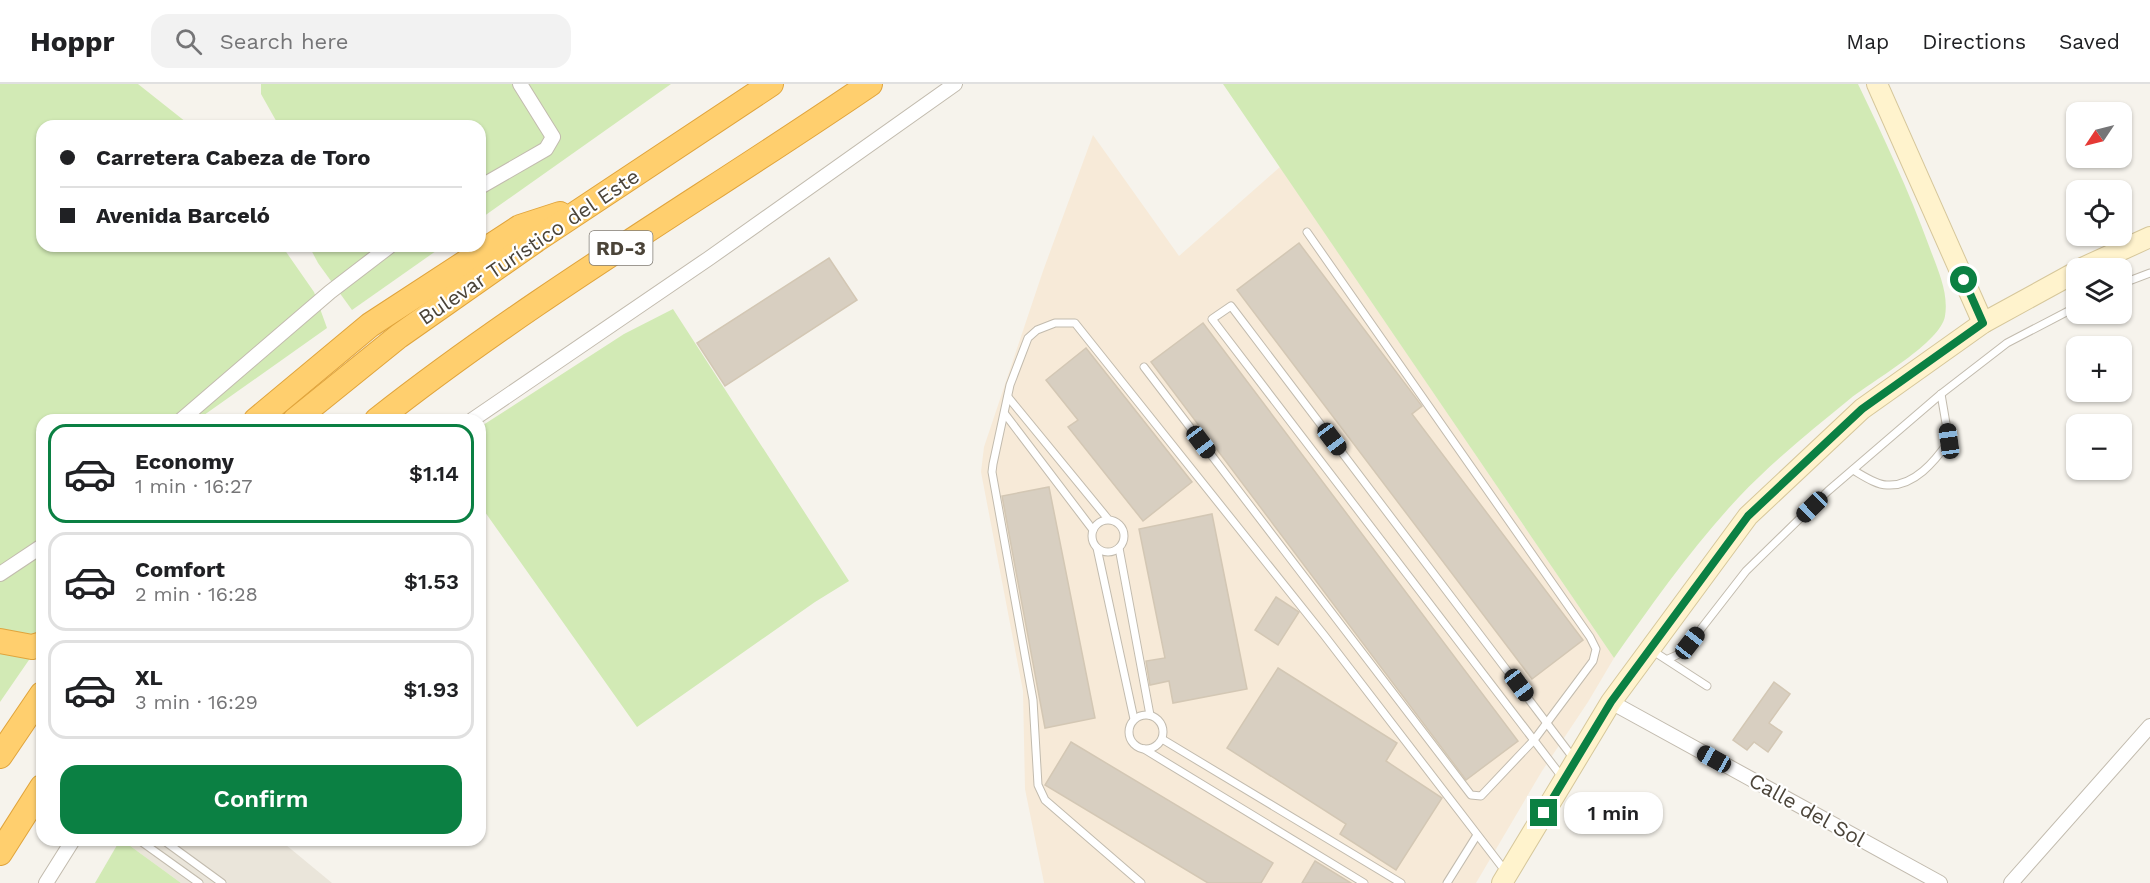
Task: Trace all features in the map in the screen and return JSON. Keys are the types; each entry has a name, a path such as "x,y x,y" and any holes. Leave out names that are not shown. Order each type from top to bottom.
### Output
{"highway":[{"name":"Bulevar Turístico del Este","path":"302,414 399,336 771,84"},
{"name":"RD-3","path":"385,414 431,378 563,286 870,84"},
{"path":"486,250 520,227 591,204"},
{"path":"263,414 370,325 482,252"},
{"path":"0,641 36,646"},
{"path":"0,756 36,703"},
{"path":"0,853 36,796"}],"street":[{"path":"486,184 546,149 551,143 553,137 520,84"},
{"path":"481,414 708,259 955,84"},
{"path":"1877,84 1983,323"},
{"path":"2104,258 2150,237"},
{"path":"188,414 330,292 382,252"},
{"path":"1505,879 1611,702 1748,516 1862,409 1983,323 2066,277"},
{"path":"0,574 36,550"},
{"name":"Calle del Sol","path":"1611,702 1940,883"},
{"path":"2011,883 2150,726"},
{"path":"46,883 70,846"}],"lane":[{"path":"1144,368 1471,795 1480,796 1534,740 1593,661 1596,649 1307,232"},
{"path":"2132,280 2150,273"},
{"path":"1564,780 1212,320 1231,306 1576,761"},
{"path":"1668,659 1677,655 1690,643 1746,571 1853,470 1941,394 2007,343 2066,312"},
{"path":"1141,883 1045,800 1038,785 1033,700 992,472 1010,385 1028,338 1037,330 1055,322 1075,323 1317,626 1477,835 1505,879"},
{"path":"1853,470 1885,486 1904,484 1934,462 1949,441 1941,394"},
{"path":"1008,397 1108,519 1117,522 1123,530 1124,540 1119,548 1108,552 1097,548"},
{"path":"1005,414 1093,530"},
{"path":"1108,519 1099,522 1093,530 1092,540 1097,548 1134,719 1129,729 1131,740 1139,748 1364,883"},
{"path":"1119,548 1150,715 1161,724 1162,739 1155,747 1144,749"},
{"path":"1650,650 1668,659 1707,686"},
{"path":"1134,719 1150,715"},
{"path":"1162,739 1401,883"},
{"path":"1447,883 1477,835"},
{"path":"147,846 199,883"},
{"path":"171,846 222,883"}],"shaded area":[{"path":"1093,135 1179,256 1280,167 1614,658 1542,771 1476,883 1044,883 1025,789 1023,691 981,472 984,447 1043,271"},
{"path":"130,846 287,846 332,883 181,883"}],"green space":[{"path":"0,84 138,84 183,120 36,120 36,252 286,252 314,292 327,328 205,414 36,414 36,650 0,702"},
{"path":"261,84 671,84 486,215 486,120 276,120 261,94"},
{"path":"1223,84 1858,84 1905,185 1942,280 1945,316 1941,326 1920,349 1822,421 1739,497 1689,555 1614,658"},
{"path":"312,252 434,252 352,310"},
{"path":"673,309 849,581 815,602 637,727 486,513 486,423 624,334"},
{"path":"117,846 130,846 181,883 95,883"}],"building":[{"path":"1299,243 1422,406 1412,414 1583,640 1532,679 1237,290"},
{"path":"829,258 857,300 725,386 697,343"},
{"path":"1203,323 1518,741 1466,780 1151,362"},
{"path":"1086,348 1192,482 1143,521 1068,427 1078,420 1046,380"},
{"path":"1049,487 1095,718 1045,728 1002,496"},
{"path":"1212,514 1247,689 1173,703 1169,681 1150,685 1146,661 1165,658 1139,529"},
{"path":"1276,597 1299,612 1278,645 1255,630"},
{"path":"1278,668 1397,743 1386,761 1442,798 1396,870 1340,834 1346,824 1227,748"},
{"path":"1774,682 1790,694 1769,723 1782,732 1768,752 1754,742 1747,750 1733,740"},
{"path":"1071,742 1273,863 1261,883 1208,883 1045,785"},
{"path":"1315,861 1351,883 1302,883"}],"route":[{"path":"1544,813 1611,702 1748,516 1862,409 1983,323 1964,280"}]}
